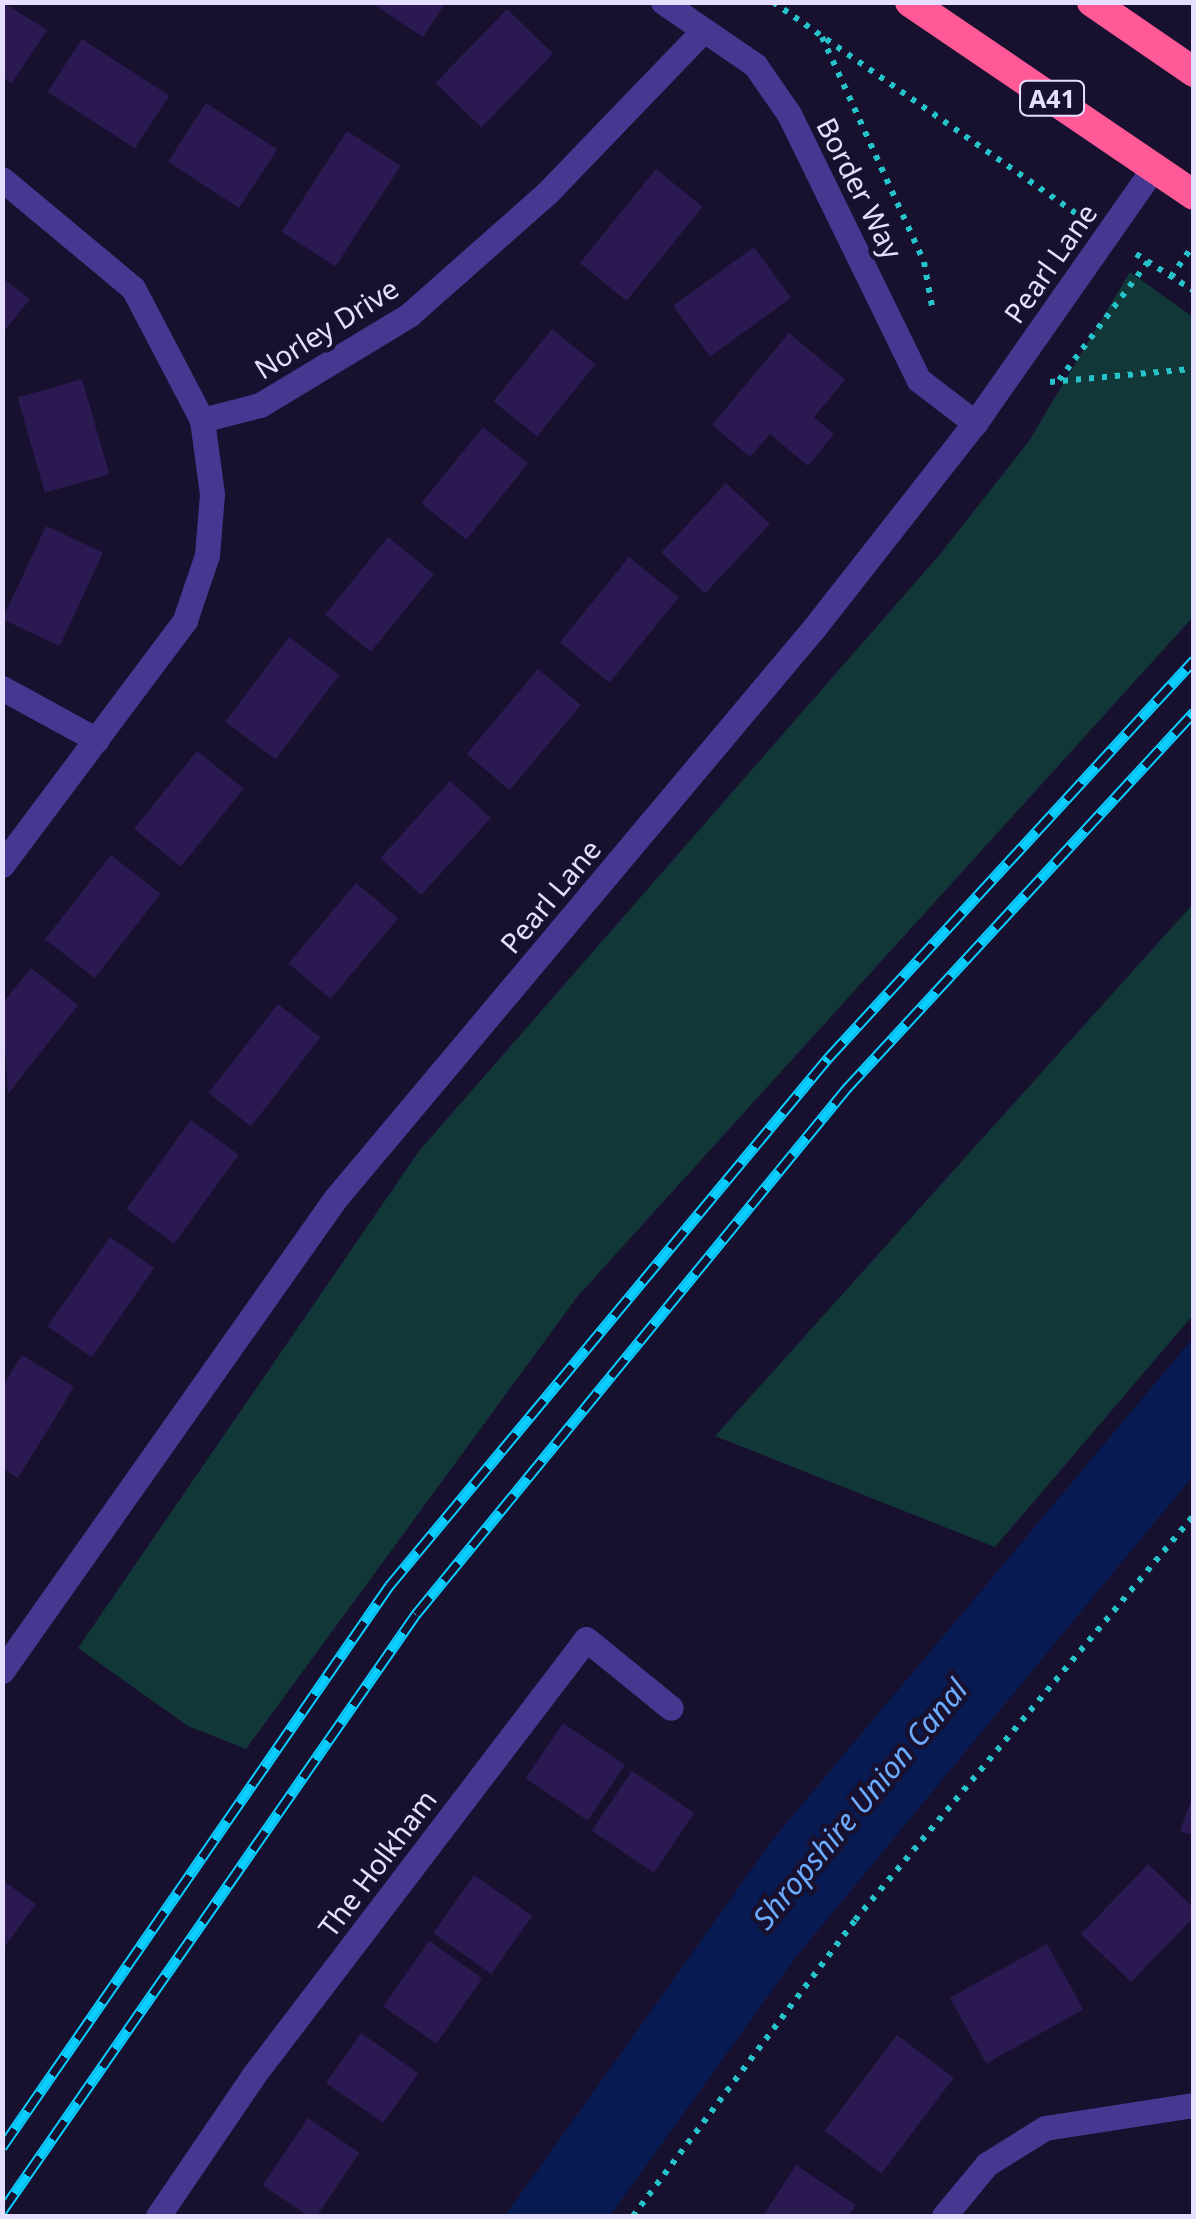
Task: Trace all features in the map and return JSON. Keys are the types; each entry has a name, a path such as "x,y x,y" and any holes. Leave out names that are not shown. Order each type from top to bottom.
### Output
{"highway":[{"name":"A41","path":"910,2 1194,195"},
{"path":"1092,2 1194,72"}],"street":[{"name":"Border Way","path":"663,2 755,65 789,114 919,380 975,423"},
{"name":"Norley Drive","path":"202,420 260,405 410,314 547,193 704,30"},
{"name":"Pearl Lane","path":"2,1671 336,1199 814,628 975,423 1154,167"},
{"path":"2,179 133,288 202,420 212,494 207,555 185,620 2,865"},
{"path":"2,688 97,740"},
{"name":"The Holkham","path":"158,2216 253,2076 586,1639 670,1708"},
{"path":"944,2216 987,2164 1045,2128 1194,2104"}],"path":[{"path":"773,2 1194,291"},
{"path":"821,36 924,262 935,328 919,380"},
{"path":"1172,276 1194,244"},
{"path":"1058,381 1148,262"},
{"path":"1000,387 1194,369"},
{"path":"633,2216 855,1920 1194,1515"}],"green space":[{"path":"1130,272 1193,317 1193,617 577,1297 246,1749 188,1726 78,1648 419,1151 941,553 1029,441"},
{"path":"1193,904 1193,1315 995,1547 715,1436"}],"water":[{"name":"Shropshire Union Canal","path":"1193,1338 1193,1476 796,1957 610,2216 505,2216 773,1839"}],"building":[{"path":"2,2 47,30 12,83 2,77"},
{"path":"370,2 446,2 423,37"},
{"path":"507,9 553,53 481,128 435,83"},
{"path":"82,39 169,96 135,148 48,92"},
{"path":"206,103 277,149 239,208 168,162"},
{"path":"347,131 401,166 335,266 282,232"},
{"path":"656,169 703,207 626,301 580,263"},
{"path":"754,247 791,298 710,357 673,306"},
{"path":"2,278 30,299 2,334"},
{"path":"552,329 596,364 537,437 493,401"},
{"path":"789,333 845,380 814,417 834,434 808,466 770,434 750,457 712,425"},
{"path":"82,379 109,474 45,493 18,397"},
{"path":"483,427 528,464 466,540 421,503"},
{"path":"726,483 770,524 705,593 661,552"},
{"path":"46,526 103,553 60,646 2,619"},
{"path":"388,537 434,574 371,652 325,615"},
{"path":"629,557 679,597 610,683 560,642"},
{"path":"289,637 339,675 276,760 225,722"},
{"path":"538,669 581,705 510,790 467,754"},
{"path":"197,751 244,789 181,866 134,829"},
{"path":"450,781 491,818 421,895 380,858"},
{"path":"111,855 161,894 95,978 45,939"},
{"path":"356,883 398,918 331,999 289,963"},
{"path":"31,968 78,1005 8,1094 2,1004"},
{"path":"278,1004 321,1037 251,1126 208,1093"},
{"path":"191,1120 239,1155 174,1244 126,1209"},
{"path":"110,1237 154,1268 92,1357 47,1326"},
{"path":"22,1355 74,1387 18,1478 2,1468 2,1387"},
{"path":"563,1723 625,1765 588,1820 526,1779"},
{"path":"632,1771 694,1813 654,1873 592,1831"},
{"path":"1194,1795 1194,1836 1180,1831"},
{"path":"1148,1864 1194,1908 1194,1917 1131,1982 1081,1934"},
{"path":"474,1875 532,1916 491,1974 433,1933"},
{"path":"2,1880 36,1904 2,1950"},
{"path":"429,1941 482,1978 436,2044 383,2007"},
{"path":"1047,1944 1083,2010 986,2063 950,1998"},
{"path":"361,2033 418,2073 383,2123 326,2083"},
{"path":"897,2035 954,2078 881,2174 825,2131"},
{"path":"308,2118 359,2153 317,2216 308,2216 263,2185"},
{"path":"796,2165 856,2205 848,2216 763,2216"}],"railway":[{"path":"2,2147 389,1586 828,1058 1194,660"},
{"path":"2,2211 416,1614 846,1089 1194,712"}]}
